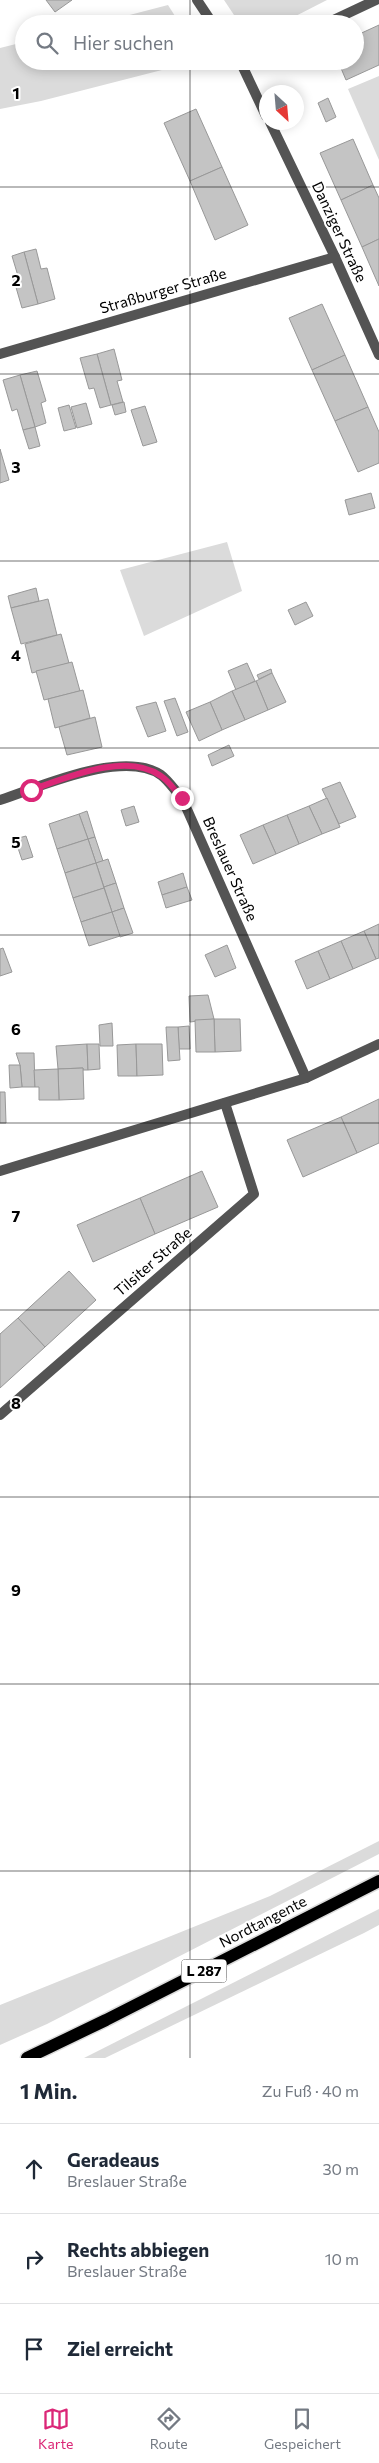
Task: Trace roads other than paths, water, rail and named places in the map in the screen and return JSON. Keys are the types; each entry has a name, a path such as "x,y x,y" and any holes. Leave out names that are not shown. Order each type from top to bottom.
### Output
{"main road":[{"name":"Nordtangente","path":"27,2058 115,2016 379,1880"}],"street":[{"path":"197,0 207,15"},
{"path":"344,15 376,0"},
{"path":"246,70 259,100"},
{"name":"Danziger Straße","path":"274,130 335,257 379,355"},
{"name":"Straßburger Straße","path":"0,354 335,257"},
{"name":"Breslauer Straße","path":"0,800 100,768 133,766 160,775 182,798 306,1078"},
{"path":"0,1171 306,1078 379,1044"},
{"name":"Tilsiter Straße","path":"0,1416 254,1194 225,1103"}]}
